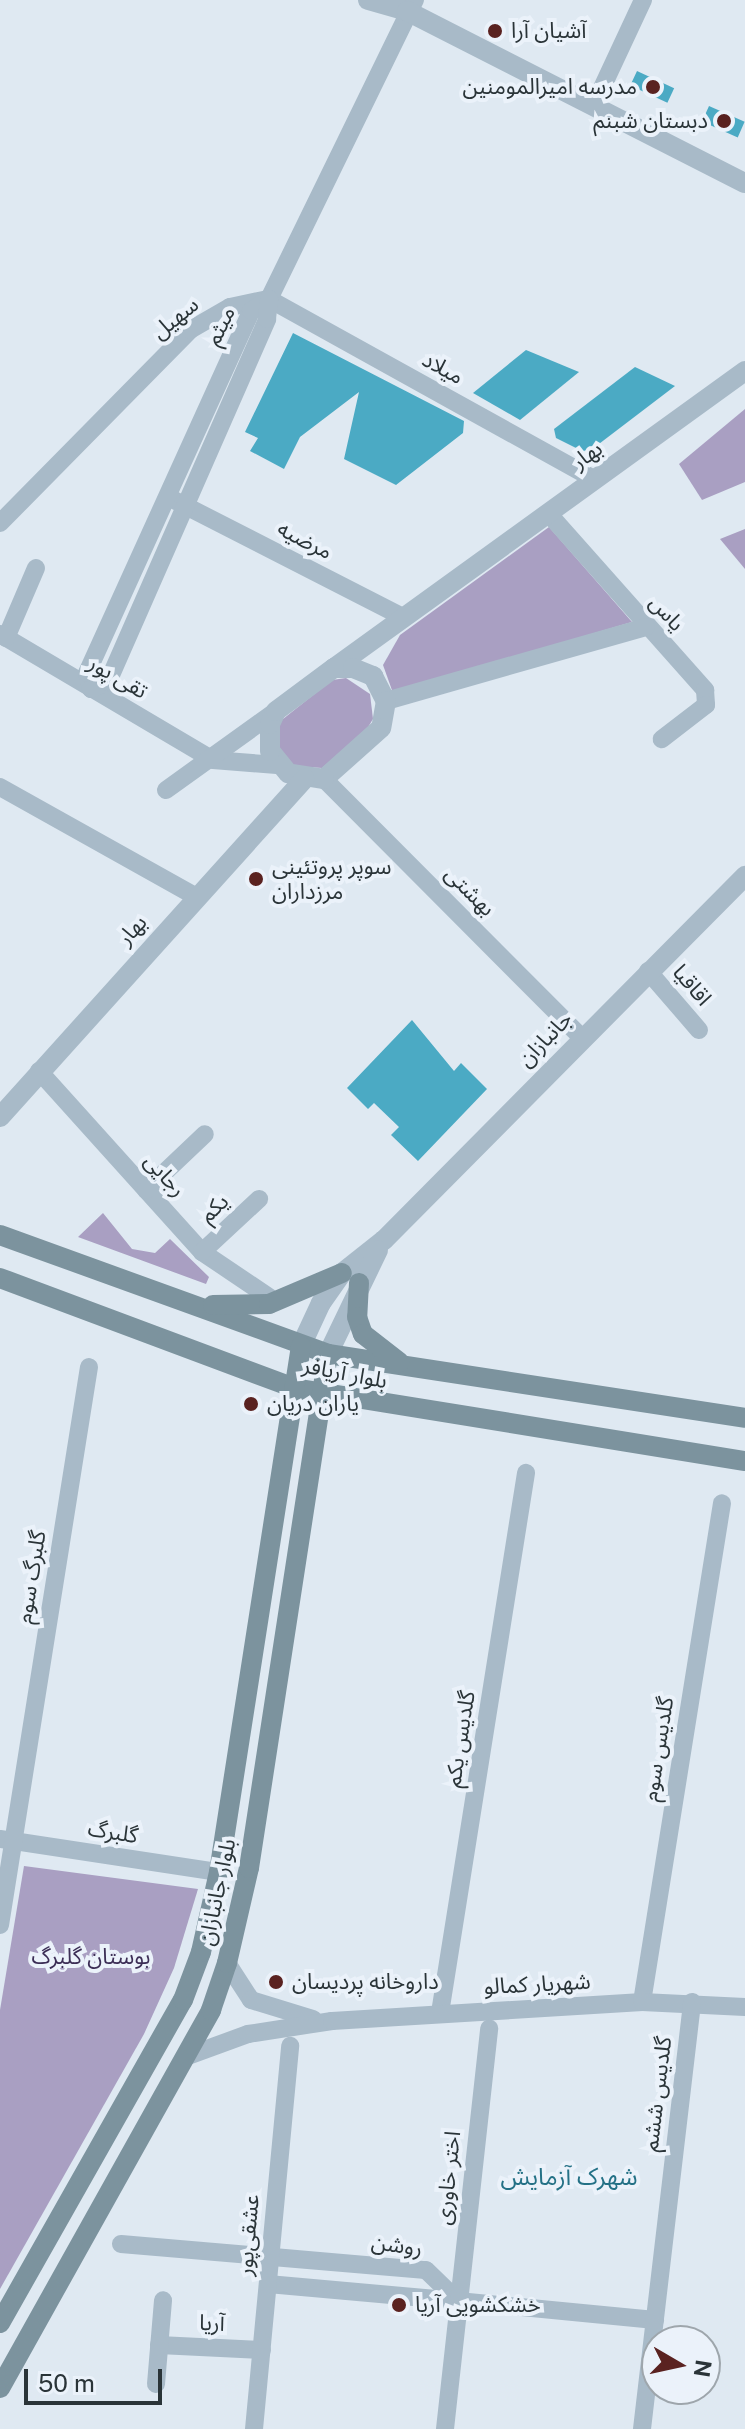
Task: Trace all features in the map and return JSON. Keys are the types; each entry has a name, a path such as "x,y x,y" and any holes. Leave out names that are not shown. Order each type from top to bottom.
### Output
{"main road":[{"name":"بلوار آریافر","path":"0,1235 328,1354 745,1418"},
{"name":"بلوار آریافر","path":"0,1278 294,1388 322,1395 745,1461"},
{"path":"199,1305 269,1304 351,1278 363,1334 406,1366"},
{"name":"بلوار جانبازان","path":"0,2323 183,2000 201,1952 219,1872 301,1346"},
{"name":"بلوار جانبازان","path":"0,2388 211,2010 227,1963 249,1868 328,1354"},
{"path":"183,2000 211,2010"}],"street":[{"path":"368,0 406,3 745,183"},
{"path":"594,105 643,0"},
{"path":"269,299 406,3"},
{"name":"میلاد","path":"269,299 594,479"},
{"name":"میثم","path":"91,689 108,682 251,311 269,299"},
{"name":"سهیل","path":"0,523 190,330 230,307 269,299"},
{"name":"بهار","path":"334,668 745,371"},
{"name":"مرضیه","path":"176,502 403,617"},
{"name":"یاس","path":"548,513 708,697 706,705 662,739"},
{"path":"3,636 36,568"},
{"path":"386,701 646,627"},
{"path":"213,760 277,765 314,779 377,734 386,701 373,676 380,634"},
{"name":"تقی پور","path":"3,636 213,760"},
{"path":"166,790 213,760 334,668 353,668 373,676"},
{"path":"276,711 268,738 277,765"},
{"name":"بهار","path":"0,1117 195,896 314,779"},
{"name":"بهشتی","path":"314,779 581,1037"},
{"path":"0,787 195,896"},
{"name":"جانبازان","path":"301,1346 321,1303 351,1278 581,1037 745,876"},
{"name":"اقاقیا","path":"648,971 699,1030"},
{"name":"رجایی","path":"39,1071 202,1252 269,1297"},
{"path":"146,1190 205,1134"},
{"name":"یکم","path":"202,1252 259,1199"},
{"name":"جانبازان","path":"328,1354 351,1278"},
{"name":"گلبرگ سوم","path":"0,1925 6,1840 89,1367"},
{"name":"گلدیس یکم","path":"440,2013 526,1473"},
{"name":"گلدیس سوم","path":"642,2002 722,1503"},
{"name":"گلبرگ","path":"6,1840 219,1872"},
{"path":"227,1963 251,2000 285,2014 332,2021"},
{"name":"شهریار کمالو","path":"332,2021 642,2002 692,2002 745,2007"},
{"name":"گلدیس ششم","path":"642,2429 692,2002"},
{"path":"185,2057 248,2034 332,2021"},
{"name":"اختر خاوری","path":"445,2429 489,2028"},
{"name":"عشقی‌پور","path":"254,2429 290,2046"},
{"name":"روشن","path":"121,2244 426,2270 458,2301"},
{"path":"268,2284 655,2320"},
{"path":"156,2384 163,2300"},
{"name":"آریا","path":"159,2345 262,2350"}],"green space":[{"path":"745,409 745,482 702,500 679,464"},
{"path":"549,527 632,622 393,693 383,665 400,635"},
{"path":"745,529 745,569 720,539"},
{"path":"346,678 370,694 373,719 365,732 322,768 293,766 277,747 278,723 332,680"},
{"path":"103,1213 132,1249 155,1253 170,1239 209,1277 206,1284 78,1237"},
{"name":"بوستان گلبرگ","path":"24,1866 198,1889 174,1968 144,2034 0,2289 0,2010"}],"building":[{"name":"مدرسه امیرالمومنین","path":"637,71 674,88 667,103 630,86"},
{"name":"دبستان شبنم","path":"709,106 745,122 738,137 702,122"},
{"path":"293,333 464,421 463,433 396,485 344,459 359,392 300,437 284,469 250,451 258,438 245,432"},
{"path":"526,350 579,372 520,420 473,393"},
{"path":"635,367 675,386 591,450 582,451 556,438 554,429"},
{"path":"412,1020 454,1071 461,1063 487,1089 418,1161 391,1135 399,1127 374,1103 368,1109 347,1088"}],"place":[{"name":"آشیان آرا","path":"495,31"},
{"name":"مدرسه امیرالمومنین","path":"653,87"},
{"name":"دبستان شبنم","path":"724,121"},
{"name":"سوپر پروتئینی مرزداران","path":"256,879"},
{"name":"یاران دریان","path":"251,1404"},
{"name":"داروخانه پردیسان","path":"276,1982"},
{"name":"خشکشویی آریا","path":"399,2305"}],"district":[{"name":"شهرک آزمایش","path":"569,2177"}]}
